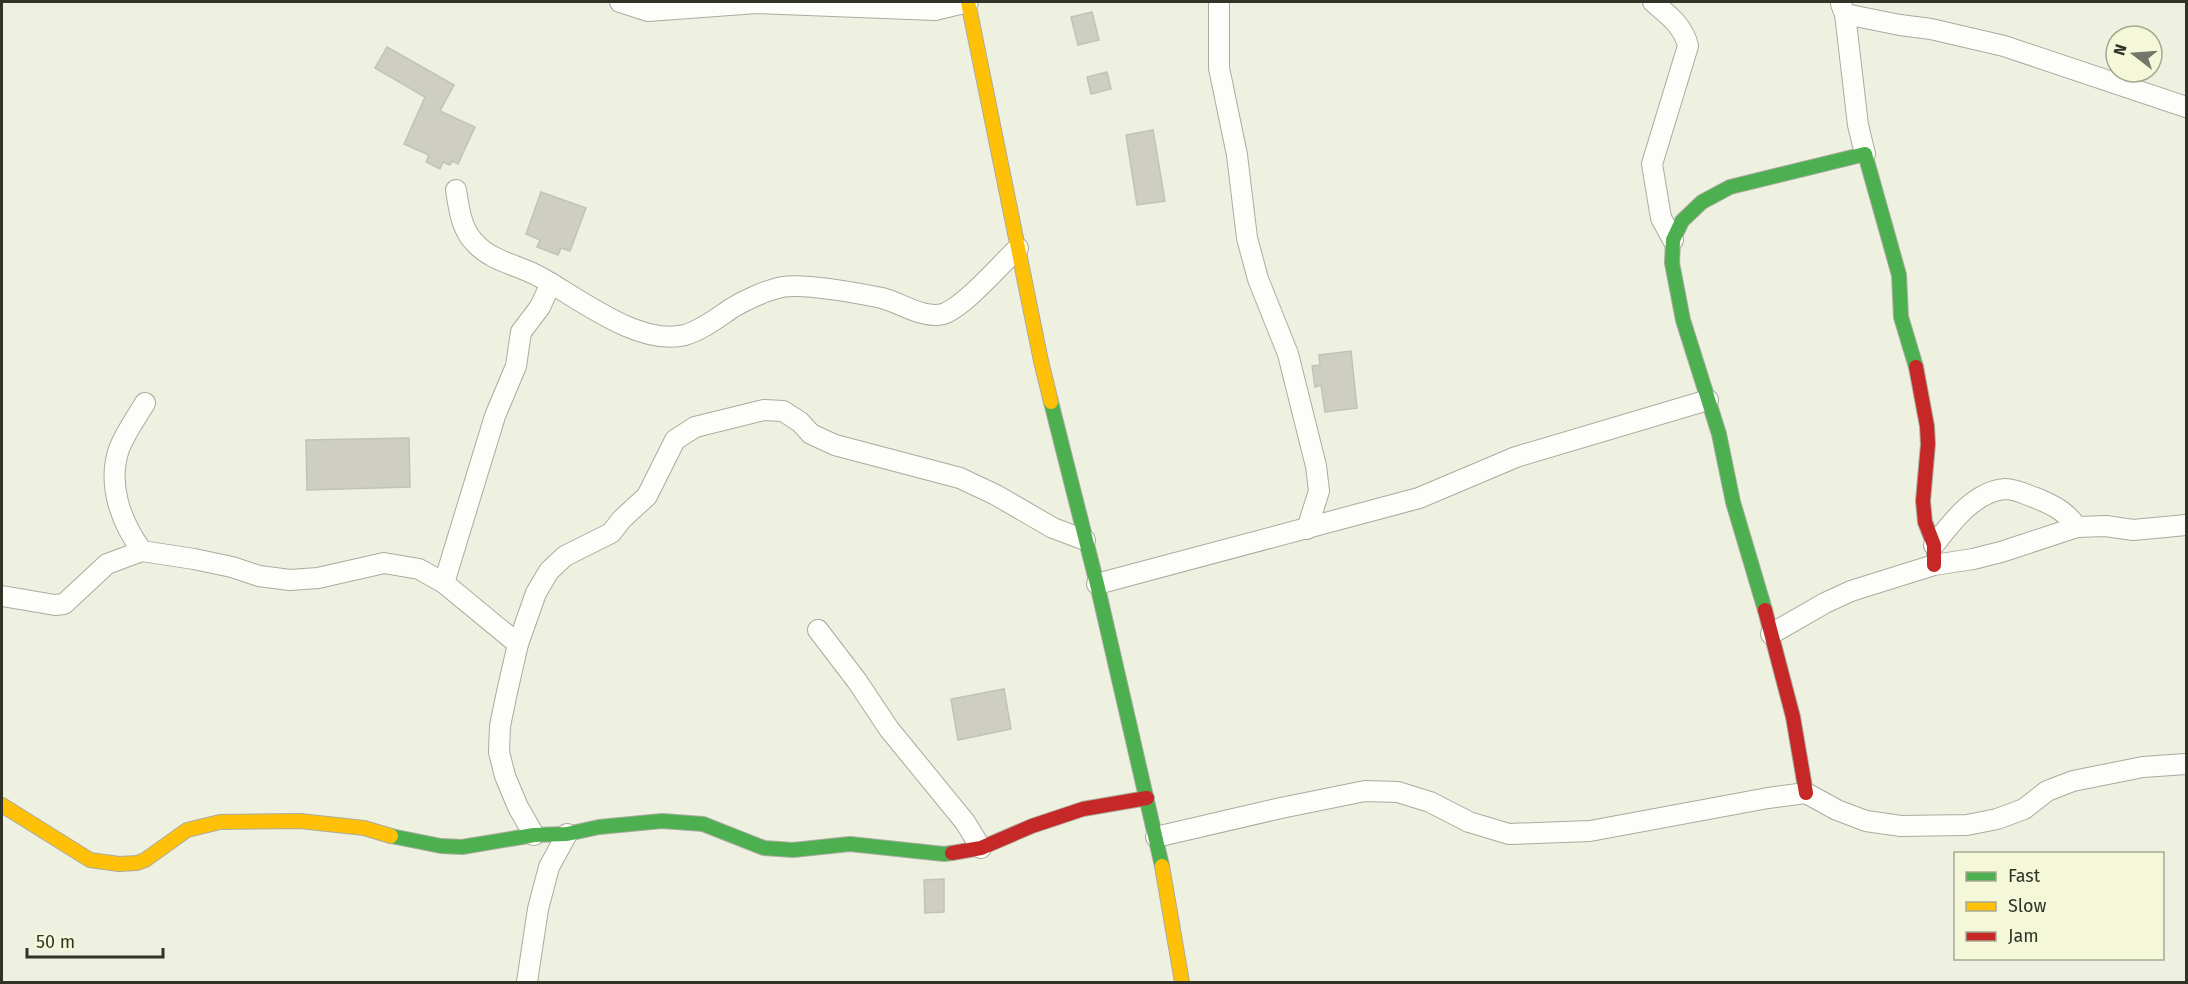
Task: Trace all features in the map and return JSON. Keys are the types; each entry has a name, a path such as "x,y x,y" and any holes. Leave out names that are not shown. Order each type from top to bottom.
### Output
{"street":[{"path":"620,2 648,11 757,3 935,10 968,2 1041,361 1097,584 1156,837 1182,982"},
{"path":"1219,2 1219,68 1237,155 1247,238 1258,279 1288,354 1316,466 1319,491 1307,529"},
{"path":"1653,2 1676,21 1685,35 1688,46 1652,164 1661,218 1673,240"},
{"path":"1934,555 1925,522 1923,501 1928,444 1927,426 1914,359 1901,317 1899,275 1858,125 1842,8 1890,24 1930,28 2004,46 2187,107"},
{"path":"1806,793 1793,717 1750,555 1733,502 1719,434 1683,320 1672,263 1673,240 1682,221 1702,202 1730,187 1865,154"},
{"path":"456,189 459,214 474,243 486,253 537,275 600,315 663,337 684,335 709,324 735,306 783,287 813,287 884,299 920,312 941,314 956,308 1018,248"},
{"path":"444,583 492,424 516,366 521,332 540,307 551,283"},
{"path":"540,307 569,296"},
{"path":"1097,584 1419,498 1516,458 1708,400"},
{"path":"142,551 123,521 115,481 120,448 145,404"},
{"path":"534,835 518,807 505,776 500,752 500,726 518,644 536,593 549,571 565,556 611,533 622,519 647,496 675,440 694,427 764,410 783,411 800,422 811,434 835,446 960,478 996,495 1053,528 1085,540"},
{"path":"1934,555 1960,514 1976,500 2005,489 2023,493 2056,507 2065,512 2077,527"},
{"path":"1771,634 1825,603 1934,555 1973,559 2077,527 2106,526 2133,530 2187,525"},
{"path":"2,596 55,605 64,604 107,564 142,551 204,561 260,576 290,580 318,578 384,563 419,569 444,583 518,644"},
{"path":"818,630 857,681 889,729 965,822 981,849"},
{"path":"1156,837 1365,791 1398,792 1430,802 1469,822 1509,834 1590,831 1806,793 1837,810 1866,821 1901,826 1967,825 1997,819 2024,808 2047,791 2073,781 2143,767 2187,764"},
{"path":"2,805 90,860 106,864 137,863 187,830 219,822 300,821 364,828 392,836 451,847 662,821 703,824 764,849 793,850 850,844 944,854 981,849 1083,809 1147,798"},
{"path":"527,982 538,909 549,867 567,834"}],"building":[{"path":"1092,12 1099,40 1078,45 1071,17"},
{"path":"387,47 454,85 440,111 475,127 458,164 452,161 450,165 443,162 440,169 426,162 429,155 404,144 425,97 375,68"},
{"path":"1107,72 1111,89 1091,94 1087,77"},
{"path":"1153,130 1165,201 1137,205 1126,135"},
{"path":"541,192 586,208 570,251 561,248 558,255 537,247 540,240 526,234"},
{"path":"1351,351 1357,408 1325,412 1321,385 1315,387 1312,366 1320,365 1319,355"},
{"path":"409,438 410,487 307,490 306,440"},
{"path":"1004,689 1011,729 958,740 951,699"},
{"path":"944,879 944,912 925,913 924,880"}],"traffic: fast":[{"path":"1765,610 1733,502 1719,434 1683,320 1672,263 1673,240 1682,221 1702,202 1730,187 1865,154 1899,275 1901,317 1916,367"},
{"path":"1051,402 1097,584 1162,866"},
{"path":"391,836 441,846 462,847 534,835 567,834 599,827 662,821 703,824 764,848 793,850 850,844 952,853"}],"traffic: slow":[{"path":"968,2 1051,402"},
{"path":"2,805 90,860 119,864 145,860 187,830 220,822 300,821 364,828 391,836"},
{"path":"1162,866 1182,982"}],"traffic: jam":[{"path":"1916,367 1927,426 1928,444 1923,501 1925,522 1934,545 1934,565"},
{"path":"1765,610 1793,717 1806,793"},
{"path":"952,853 981,848 1032,826 1083,809 1147,798"}]}
